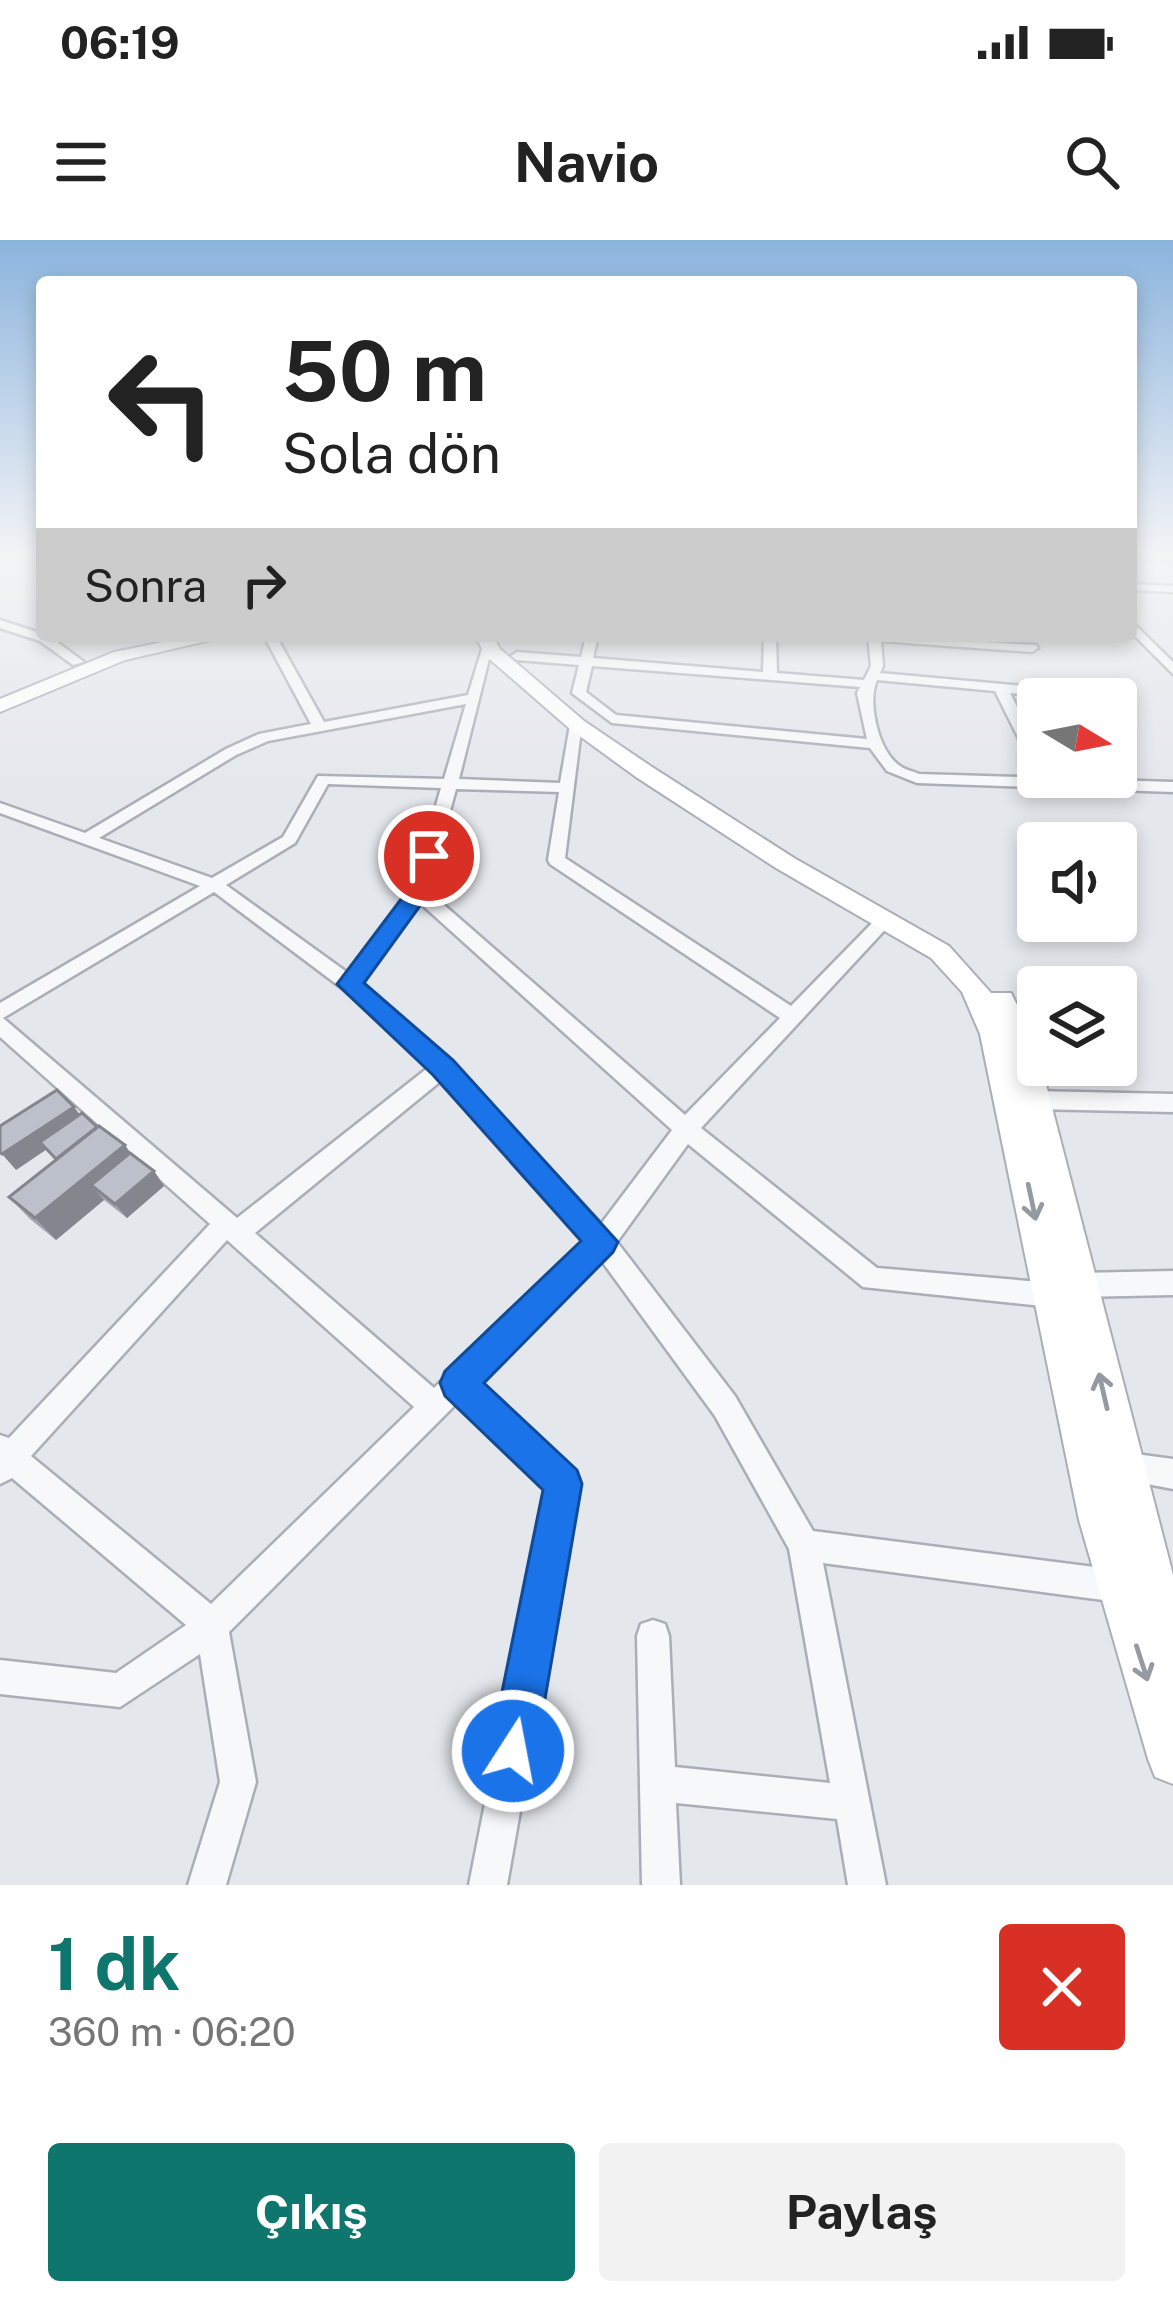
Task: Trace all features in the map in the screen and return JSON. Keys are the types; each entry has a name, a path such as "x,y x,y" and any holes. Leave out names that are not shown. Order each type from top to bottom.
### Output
{"main road":[{"path":"0,695 78,662 164,642"},
{"path":"0,706 120,656 189,642"},
{"path":"497,644 577,725 784,863 940,952 974,987 995,1034 1065,1290 1121,1467 1173,1667"},
{"path":"497,644 697,794 932,929 971,958 994,986 1019,1038 1034,1100 1118,1586 1173,1759"}],"street":[{"path":"1137,631 1173,670"},
{"path":"50,642 78,662"},
{"path":"273,642 319,725"},
{"path":"591,642 579,694 612,719 875,744"},
{"path":"770,642 770,676"},
{"path":"874,642 872,680 864,693 875,744 892,768 917,778 1173,787"},
{"path":"1010,642 1032,648"},
{"path":"350,984 419,892 474,698 497,644 586,661 1017,690"},
{"path":"1001,689 1017,721"},
{"path":"86,839 264,737 474,698"},
{"path":"577,725 556,860 794,1017"},
{"path":"0,1012 289,840 323,778 565,788"},
{"path":"0,808 215,885 350,984 443,1067 602,1242 724,1406 804,1545 867,1885"},
{"path":"419,892 686,1129 872,1279 1065,1290 1173,1283"},
{"path":"0,1677 120,1690 212,1625 602,1242 686,1129 885,920"},
{"path":"0,1025 232,1229 563,1484 488,1885"},
{"path":"207,1885 238,1782 212,1625 4,1457 232,1229 443,1067"},
{"path":"1034,1100 1173,1103"},
{"path":"1121,1467 1173,1474"},
{"path":"804,1545 1118,1586"},
{"path":"653,1636 661,1885"},
{"path":"658,1783 852,1803"}],"building":[{"path":"57,1090 74,1107 2,1154 0,1126"},
{"path":"82,1113 97,1127 56,1159 40,1142"},
{"path":"99,1126 125,1145 35,1218 9,1197"},
{"path":"130,1153 154,1171 115,1204 91,1185"}],"route":[{"path":"429,856 419,892 350,984 443,1067 602,1242 458,1383 563,1484 513,1751"}]}
